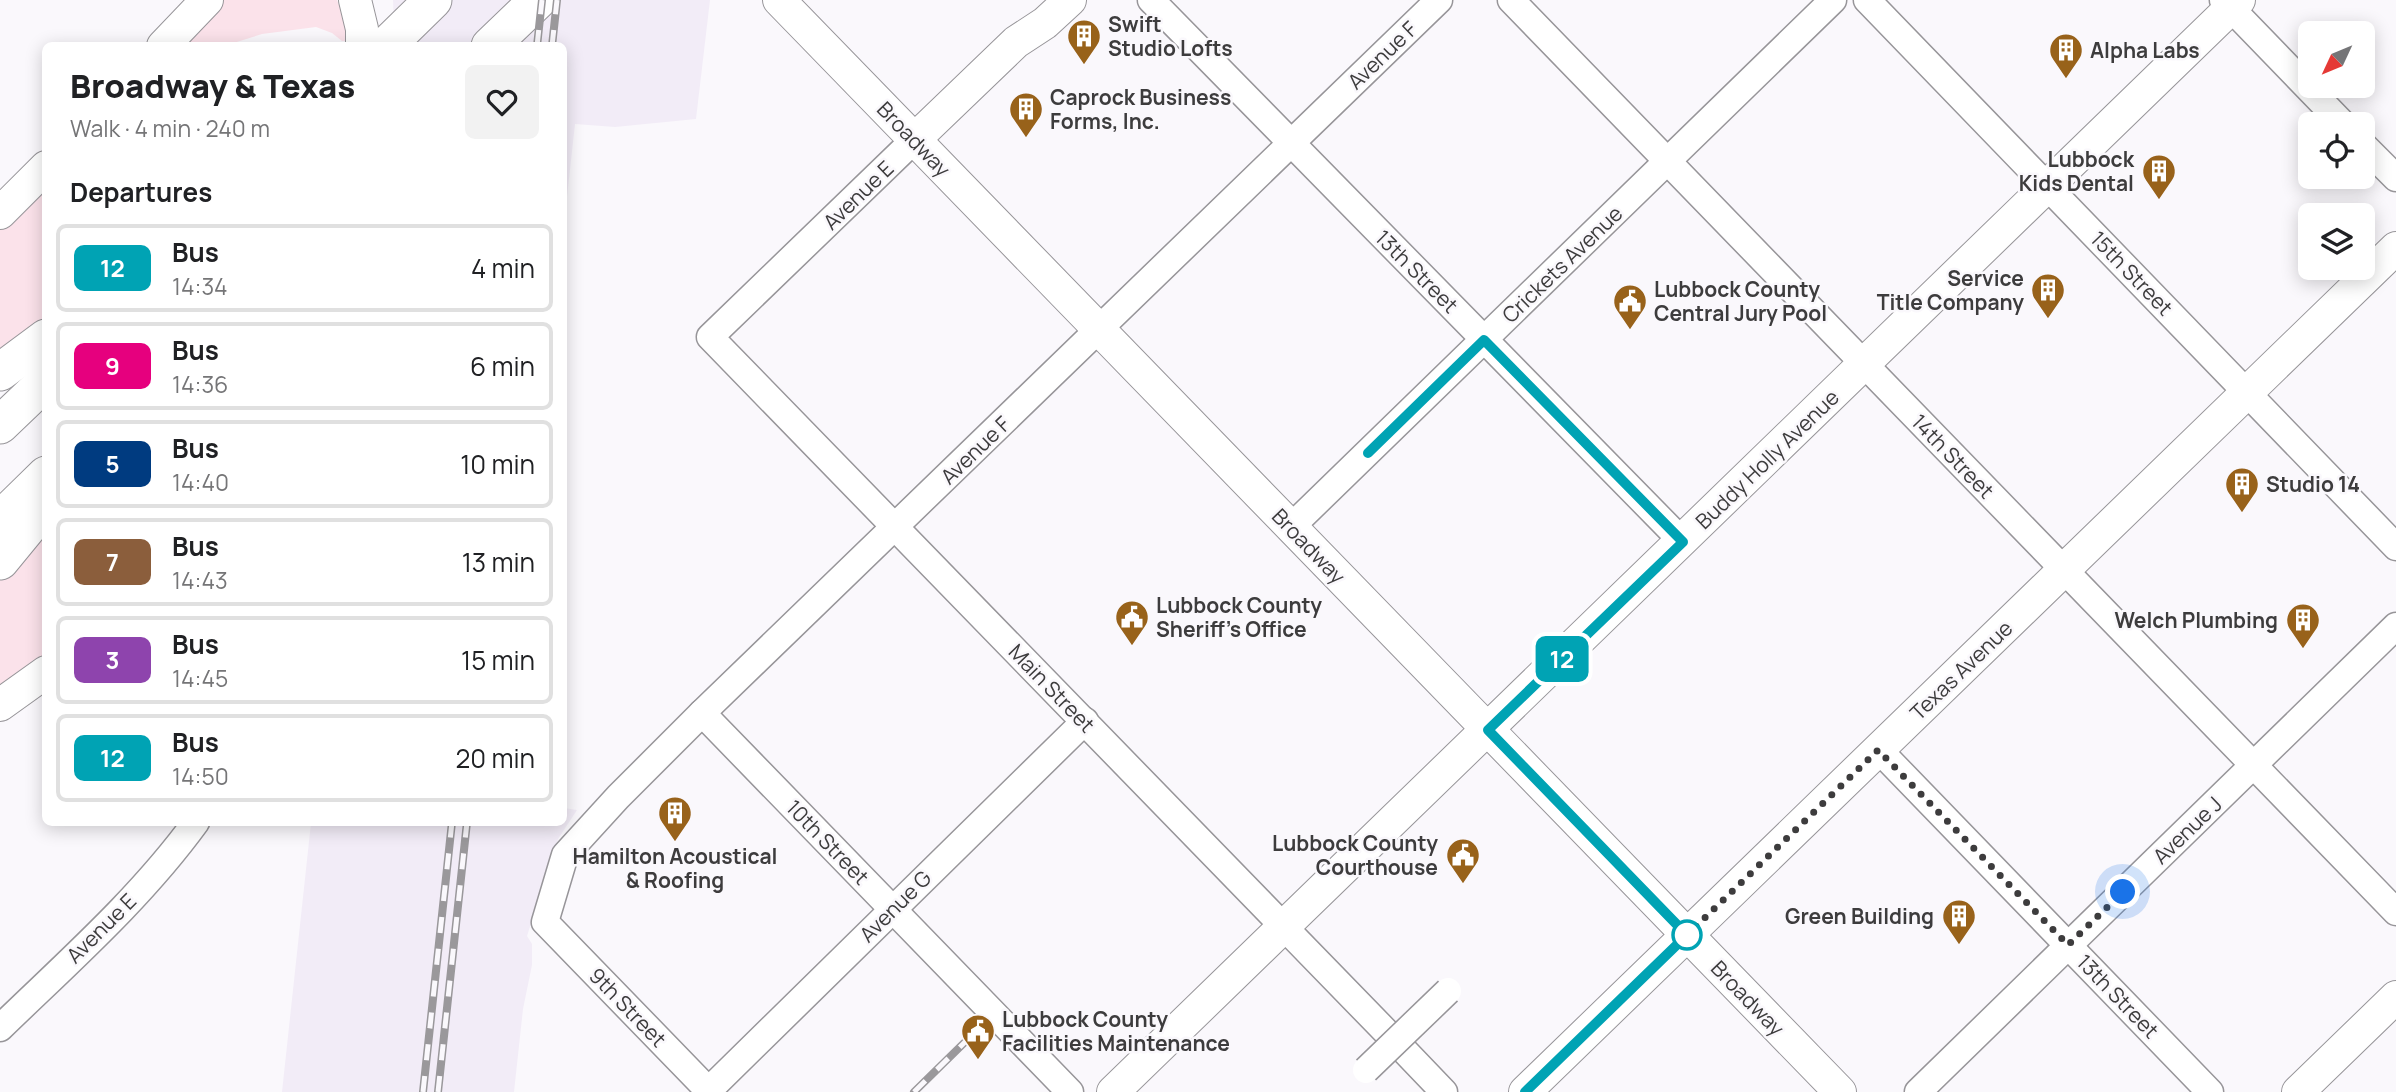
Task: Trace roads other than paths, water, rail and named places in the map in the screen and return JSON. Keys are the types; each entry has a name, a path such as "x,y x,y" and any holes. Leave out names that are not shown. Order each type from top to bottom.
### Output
{"highway":[{"path":"390,42 433,0"},
{"path":"494,42 538,0"},
{"path":"0,372 42,341"},
{"path":"0,425 42,385"},
{"path":"0,520 42,479"},
{"path":"0,561 42,510"}],"main road":[{"path":"167,42 207,0"},
{"path":"355,0 362,29 362,42"},
{"name":"Broadway","path":"779,0 1840,1092"},
{"path":"1016,42 1030,17 1044,0"},
{"name":"Avenue E","path":"915,140 1016,42 1045,23 1070,0"},
{"name":"Buddy Holly Avenue","path":"1112,1092 1865,365 2231,3"},
{"path":"0,213 42,171"},
{"name":"Texas Avenue","path":"1525,1092 2396,248"},
{"path":"0,705 42,675"},
{"path":"2298,1092 2396,997"}],"street":[{"name":"13th Street","path":"1151,0 1683,542"},
{"name":"Avenue F","path":"545,922 565,855 618,797 1439,0"},
{"name":"14th Street","path":"1511,0 2396,912"},
{"name":"Crickets Avenue","path":"1291,527 1833,0"},
{"name":"15th Street","path":"1867,0 2396,547"},
{"path":"2231,3 2332,112"},
{"name":"Avenue E","path":"710,337 915,140"},
{"path":"2375,157 2396,178"},
{"name":"Main Street","path":"710,337 1444,1092"},
{"name":"Avenue J","path":"1918,1092 2396,626"},
{"name":"10th Street","path":"702,713 1070,1092"},
{"name":"Avenue G","path":"709,1091 1084,721"},
{"name":"13th Street","path":"1878,750 2210,1092"},
{"name":"Avenue E","path":"0,1028 105,927 172,855 193,826"},
{"name":"9th Street","path":"545,922 709,1091"},
{"path":"1366,1070 1448,991"}],"railway":[{"path":"537,42 542,0"},
{"path":"552,42 557,0"},
{"path":"423,1092 452,826"},
{"path":"438,1092 467,826"},
{"path":"914,1092 965,1042"}],"place":[{"name":"Swift Studio Lofts","path":"1084,66"},
{"name":"Alpha Labs","path":"2066,80"},
{"name":"Caprock Business Forms, Inc.","path":"1026,139"},
{"name":"Lubbock Kids Dental","path":"2159,201"},
{"name":"Service Title Company","path":"2048,320"},
{"name":"Lubbock County Central Jury Pool","path":"1630,331"},
{"name":"Studio 14","path":"2242,514"},
{"name":"Lubbock County Sheriff's Office","path":"1132,647"},
{"name":"Welch Plumbing","path":"2303,650"},
{"name":"Hamilton Acoustical & Roofing","path":"675,843"},
{"name":"Lubbock County Courthouse","path":"1463,885"},
{"name":"Green Building","path":"1959,946"},
{"name":"Lubbock County Facilities Maintenance","path":"978,1061"}]}
